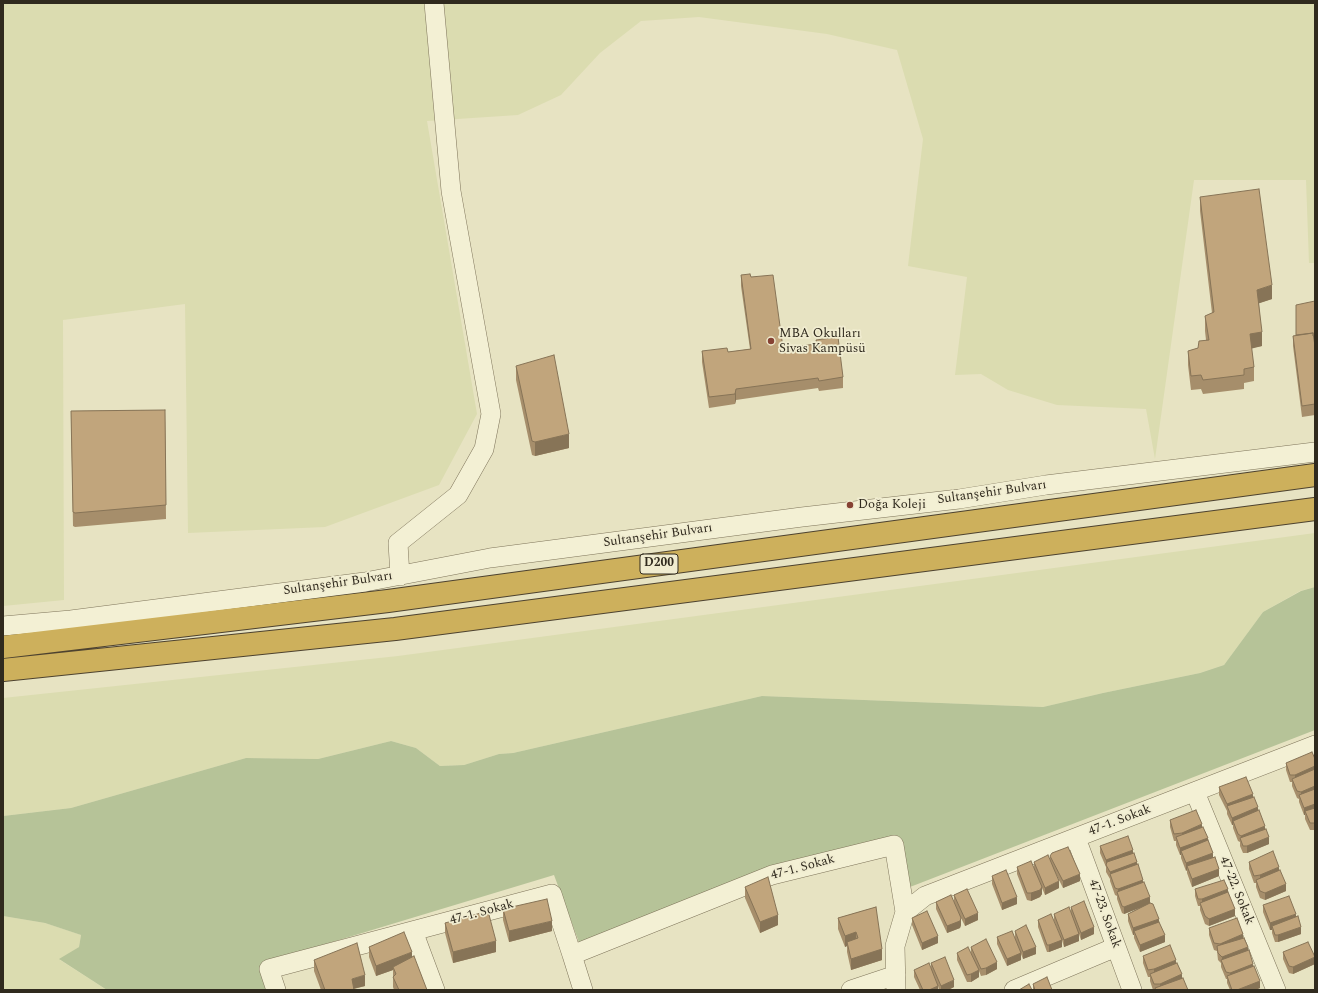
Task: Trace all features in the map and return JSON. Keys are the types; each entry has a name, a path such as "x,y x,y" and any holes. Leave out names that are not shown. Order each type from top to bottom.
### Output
{"highway":[{"name":"Sultanşehir Bulvarı","path":"3,647 388,601 1315,475"},
{"name":"D200","path":"3,670 395,629 1315,509"}],"street":[{"path":"400,576 398,543 458,495 484,449 491,414 451,191 434,3"},
{"name":"Sultanşehir Bulvarı","path":"3,626 71,620 365,582 490,558 802,517 959,499 1046,485 1315,452"},
{"name":"47-1. Sokak","path":"276,990 269,969 552,894 572,955 772,875 894,844 905,912 925,896 1315,745"},
{"name":"47-22. Sokak","path":"1195,792 1276,990"},
{"name":"47-23. Sokak","path":"1076,838 1132,990"},
{"path":"851,990 896,982 895,946 905,912"},
{"path":"413,931 435,990"},
{"path":"1014,990 1116,947"},
{"path":"572,955 583,990"}],"green space":[{"path":"3,3 1315,3 1315,263 1309,263 1306,180 1194,180 1155,459 1146,409 1057,405 1008,390 981,374 955,375 967,277 908,266 923,139 897,50 827,34 699,17 641,21 600,53 561,95 518,115 427,121 477,414 439,485 325,527 188,533 185,304 63,320 64,600 3,606"},
{"path":"1315,533 1315,587 1300,591 1263,612 1224,665 1200,673 1043,707 762,696 513,753 499,754 464,765 440,766 416,748 391,741 318,759 246,758 71,808 3,816 3,698 398,656"},
{"path":"1315,587 1315,730 910,887 899,838 580,945 554,875 263,963 270,990 107,990 59,959 79,947 81,935 45,923 3,916 3,816 71,808 246,758 318,759 391,741 416,748 440,766 464,765 499,754 513,753 762,696 1043,707 1200,673 1224,665 1263,612 1301,591"},
{"path":"3,916 45,923 81,935 79,947 60,960 107,990 3,990"}],"building":[{"path":"1259,189 1272,285 1257,290 1262,332 1250,334 1254,367 1244,369 1244,375 1203,380 1201,375 1191,376 1188,351 1198,348 1199,341 1209,340 1205,316 1214,312 1200,197"},
{"path":"750,274 751,277 773,275 783,348 817,344 816,340 838,337 843,377 819,381 818,378 736,389 735,394 709,397 702,351 727,348 728,352 751,349 741,275"},
{"path":"1315,301 1315,336 1313,336 1313,333 1296,335 1296,305"},
{"path":"1313,333 1315,346 1315,404 1302,406 1293,336"},
{"path":"554,355 569,434 535,442 532,441 516,366"},
{"path":"165,410 166,505 73,512 71,411"},
{"path":"1312,752 1315,759 1315,766 1295,775 1290,775 1286,763"},
{"path":"1315,769 1315,786 1301,792 1297,791 1292,779"},
{"path":"1246,777 1253,794 1227,804 1219,787"},
{"path":"1315,789 1315,804 1304,808 1299,795"},
{"path":"1254,797 1258,807 1232,818 1227,806"},
{"path":"1315,808 1315,823 1310,823 1305,811"},
{"path":"1196,810 1202,824 1182,833 1174,834 1170,820"},
{"path":"1259,810 1265,826 1241,836 1238,834 1233,821"},
{"path":"1203,827 1208,838 1180,848 1176,837"},
{"path":"1266,829 1269,837 1247,846 1243,846 1240,838"},
{"path":"1128,836 1133,850 1106,860 1100,846"},
{"path":"1208,840 1213,853 1186,863 1181,851"},
{"path":"1068,847 1080,874 1063,881 1050,856 1052,853"},
{"path":"1273,851 1279,867 1254,876 1249,862"},
{"path":"1134,853 1137,862 1110,872 1106,865 1107,862"},
{"path":"1048,855 1059,881 1045,888 1034,862"},
{"path":"1215,857 1219,869 1192,879 1187,866"},
{"path":"1031,861 1042,887 1040,890 1027,893 1017,867"},
{"path":"1138,864 1143,880 1118,889 1115,888 1110,874"},
{"path":"1006,870 1017,897 1002,903 992,876"},
{"path":"1280,870 1286,884 1265,893 1260,891 1256,880"},
{"path":"768,877 778,915 760,922 745,887"},
{"path":"1224,880 1228,889 1202,899 1198,899 1195,889"},
{"path":"1144,882 1150,897 1124,907 1122,906 1117,892"},
{"path":"967,889 978,913 965,919 954,895"},
{"path":"1228,892 1235,909 1209,919 1205,916 1200,903"},
{"path":"951,895 961,918 960,921 947,926 936,902"},
{"path":"1289,896 1296,914 1270,923 1263,905"},
{"path":"547,899 552,921 509,931 503,909"},
{"path":"1084,901 1094,927 1081,933 1071,907"},
{"path":"1150,903 1153,904 1159,919 1133,928 1128,914"},
{"path":"876,907 882,949 851,959 847,942 858,938 856,932 845,936 838,918"},
{"path":"1069,907 1079,934 1064,940 1054,914"},
{"path":"488,911 496,941 453,952 445,923"},
{"path":"927,911 938,936 922,943 912,918"},
{"path":"1051,914 1062,940 1047,945 1038,920"},
{"path":"1298,916 1301,927 1275,935 1272,926"},
{"path":"1237,918 1243,934 1220,944 1214,943 1209,928"},
{"path":"1159,922 1165,935 1140,945 1134,931"},
{"path":"1026,925 1036,947 1023,952 1015,931"},
{"path":"1012,931 1021,953 1007,959 997,937"},
{"path":"404,932 412,952 376,966 369,947"},
{"path":"1244,938 1248,947 1222,957 1218,953 1217,946"},
{"path":"986,939 997,962 981,969 971,947"},
{"path":"1308,942 1315,957 1293,967 1289,966 1283,952"},
{"path":"357,943 365,975 352,979 354,990 325,990 314,960"},
{"path":"1170,945 1176,960 1148,970 1143,956"},
{"path":"968,947 979,970 967,975 957,953"},
{"path":"1249,950 1253,964 1230,973 1226,972 1221,960"},
{"path":"414,956 427,990 399,990 393,977 396,974 393,967"},
{"path":"945,957 954,980 941,986 931,963"},
{"path":"929,963 938,986 929,990 923,990 914,970"},
{"path":"1177,963 1182,974 1160,984 1154,984 1150,974"},
{"path":"1254,966 1260,981 1237,990 1232,990 1227,976"},
{"path":"1047,977 1052,990 1035,990 1033,984"},
{"path":"1183,978 1188,990 1156,990 1155,988"},
{"path":"1029,984 1032,990 1019,990"}],"place":[{"name":"MBA Okulları Sivas Kampüsü","path":"771,341"},
{"name":"Doğa Koleji","path":"850,505"}]}
